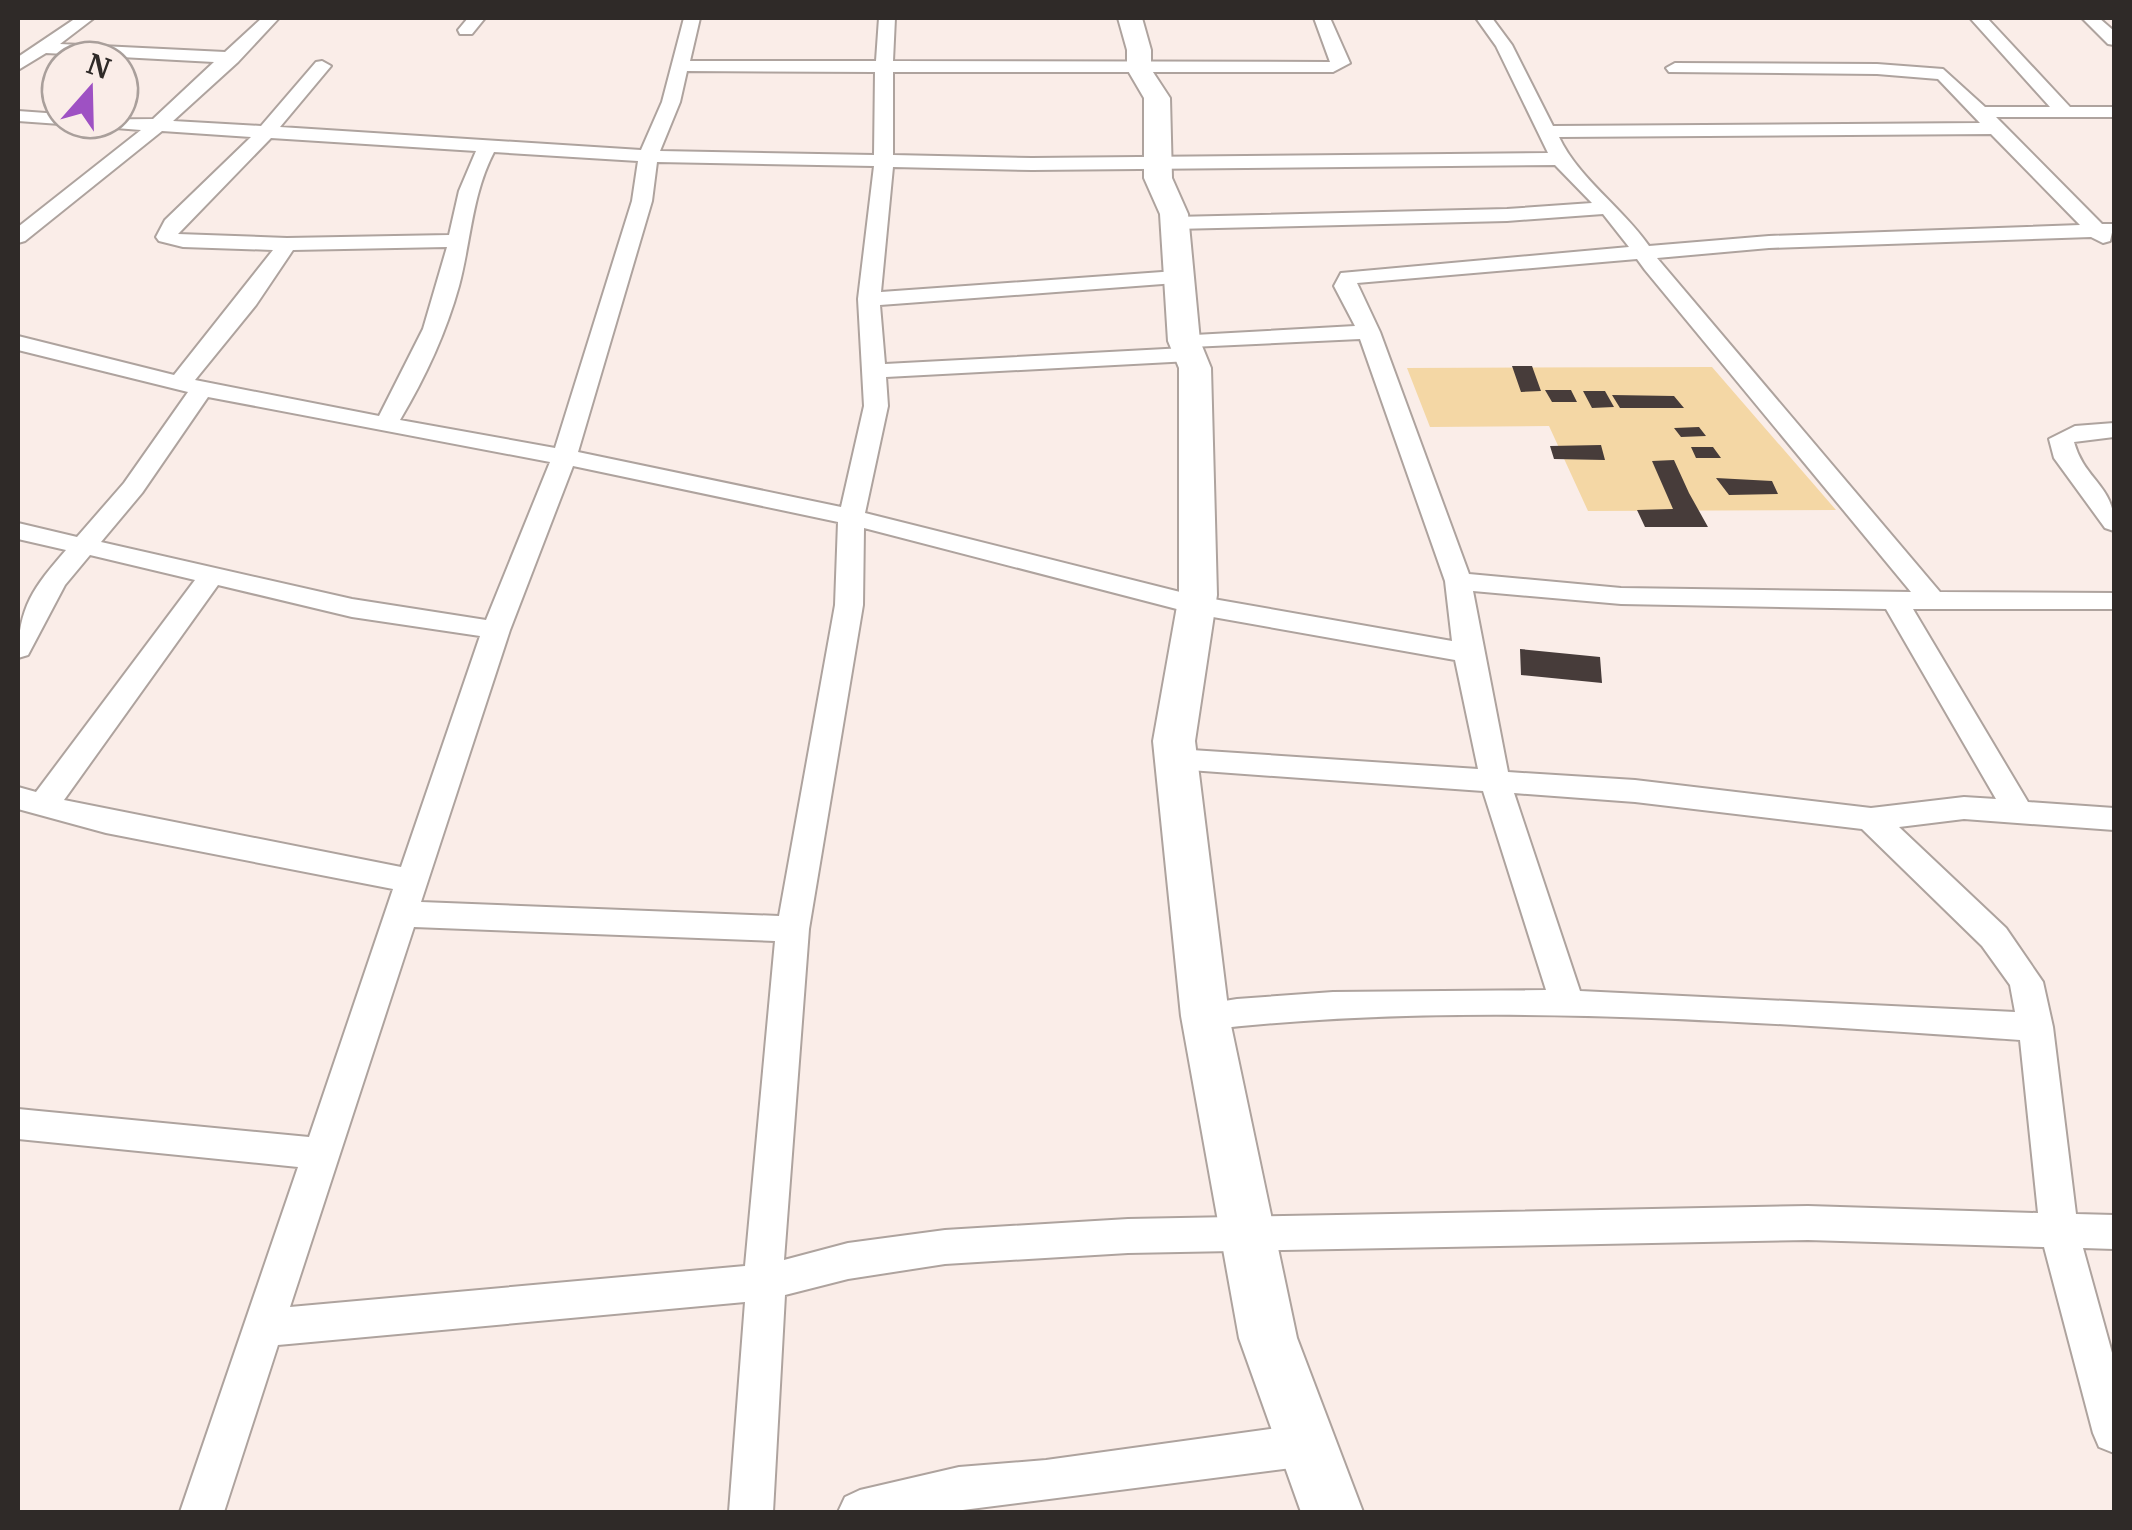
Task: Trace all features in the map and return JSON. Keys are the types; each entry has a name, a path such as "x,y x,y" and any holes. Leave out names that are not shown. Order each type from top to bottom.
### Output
{"main road":[{"path":"1130,18 1140,50 1139,69 1156,98 1158,178 1174,223 1176,277 1195,386 1196,605 1174,741 1205,1016 1268,1338 1332,1512"}],"street":[{"path":"55,40 86,18"},
{"path":"18,237 157,126 270,18"},
{"path":"202,1512 496,630 564,457 642,201 648,156 671,102 692,18"},
{"path":"752,1512 766,1282 764,1251 793,929 827,749 848,604 851,517 876,406 869,299 884,161 881,120 887,18"},
{"path":"678,66 1333,67 1341,63 1322,18"},
{"path":"1484,18 1504,46 1550,132 1560,159 1608,208 1931,598"},
{"path":"1978,18 2065,112"},
{"path":"2090,18 2114,40"},
{"path":"18,65 40,51"},
{"path":"140,53 232,58"},
{"path":"322,66 264,134 172,224 166,237 184,242 287,244 455,241"},
{"path":"1675,68 1932,72 1952,80 2044,181 2106,230 2114,248"},
{"path":"1980,112 2114,112"},
{"path":"140,125 648,156 1032,164 1560,159"},
{"path":"1550,132 1998,128"},
{"path":"385,425 420,366 453,266 455,241 474,169 487,148"},
{"path":"1174,223 1507,215 1608,208"},
{"path":"1567,1002 1495,780 1468,653 1458,581 1369,332 1345,286 1348,276 1770,242 2106,230"},
{"path":"18,649 53,582 133,488 191,385 287,244"},
{"path":"869,299 1176,277"},
{"path":"875,371 1369,332"},
{"path":"18,343 191,385 851,517 1196,605 1468,653"},
{"path":"2114,430 2084,431 2061,439 2066,458 2114,523"},
{"path":"18,530 352,608 496,630"},
{"path":"212,575 30,802 412,881"},
{"path":"1458,581 1548,593 1693,600 2114,601"},
{"path":"1893,598 2019,812"},
{"path":"1176,759 1635,791 1871,818 1964,808 2114,819"},
{"path":"1871,818 1994,936 2026,982 2036,1027 2059,1230 2114,1433"},
{"path":"402,914 793,929"},
{"path":"1205,1016 1290,1005 1567,1002 1781,1010 2036,1027"},
{"path":"18,1124 323,1154"},
{"path":"263,1328 766,1282 848,1261 945,1247 1246,1232 1808,1223 2114,1232"},
{"path":"860,1512 959,1488 1046,1482 1307,1445"}],"shaded area":[{"path":"1712,367 1836,510 1588,511 1549,426 1430,427 1407,368"}],"building":[{"path":"1512,366 1532,366 1541,391 1521,392"},
{"path":"1545,390 1571,390 1577,402 1552,402"},
{"path":"1583,391 1605,391 1614,407 1592,408"},
{"path":"1612,395 1674,396 1684,408 1620,408"},
{"path":"1699,427 1706,436 1681,437 1674,428"},
{"path":"1601,445 1605,460 1554,459 1550,446"},
{"path":"1691,447 1713,447 1721,458 1696,458"},
{"path":"1674,460 1708,527 1645,527 1637,510 1673,509 1652,461"},
{"path":"1716,478 1772,481 1778,494 1729,495"},
{"path":"1520,649 1600,657 1602,683 1521,675"}]}
